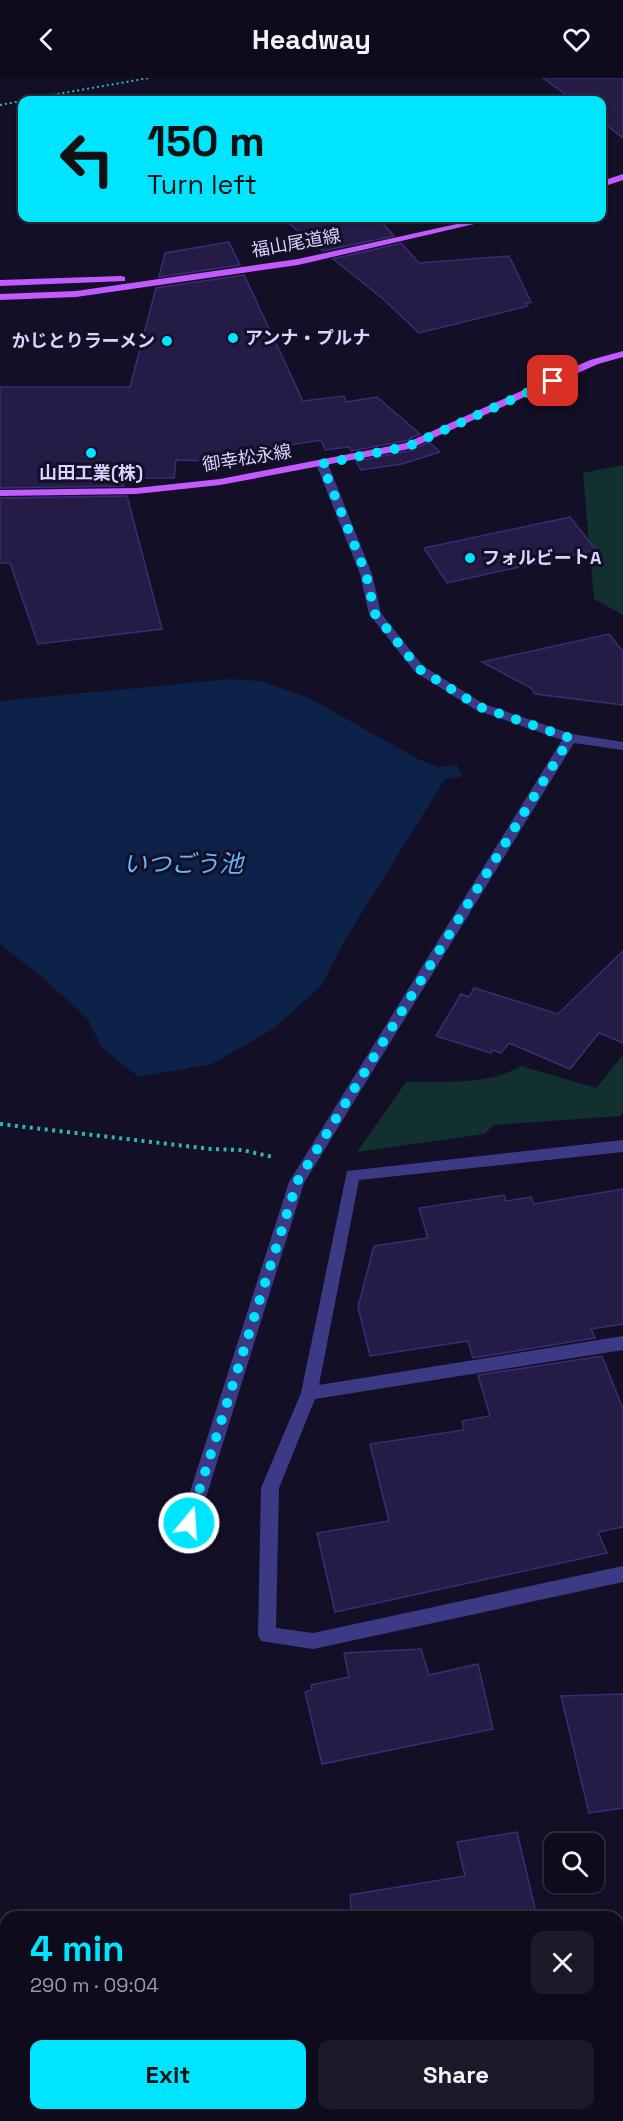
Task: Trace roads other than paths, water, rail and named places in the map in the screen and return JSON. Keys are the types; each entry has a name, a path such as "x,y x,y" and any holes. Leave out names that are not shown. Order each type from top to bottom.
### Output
{"main road":[{"path":"606,183 623,177"},
{"name":"福山尾道線","path":"0,297 76,294 298,262 477,222"},
{"name":"福山尾道線","path":"0,283 172,279"},
{"name":"御幸松永線","path":"0,493 136,491 220,482 409,446 594,362 623,354"}],"street":[{"path":"322,464 366,574 375,614 419,669 480,707 570,738 623,746"},
{"path":"189,1523 297,1182 570,738"},
{"path":"623,1146 352,1175 309,1393 270,1488 267,1635 313,1641 623,1574"},
{"path":"309,1393 623,1343"}],"water":[{"name":"いつごう池","path":"231,679 260,681 309,698 418,759 438,767 457,765 462,777 445,779 345,940 322,985 273,1029 212,1064 139,1077 103,1049 87,1018 42,977 0,944 0,701"}],"place":[{"name":"アンナ・プルナ","path":"233,338"},
{"name":"かじとりラーメン","path":"167,341"},
{"name":"山田工業(株)","path":"91,453"},
{"name":"フォルビートA","path":"470,558"}]}
